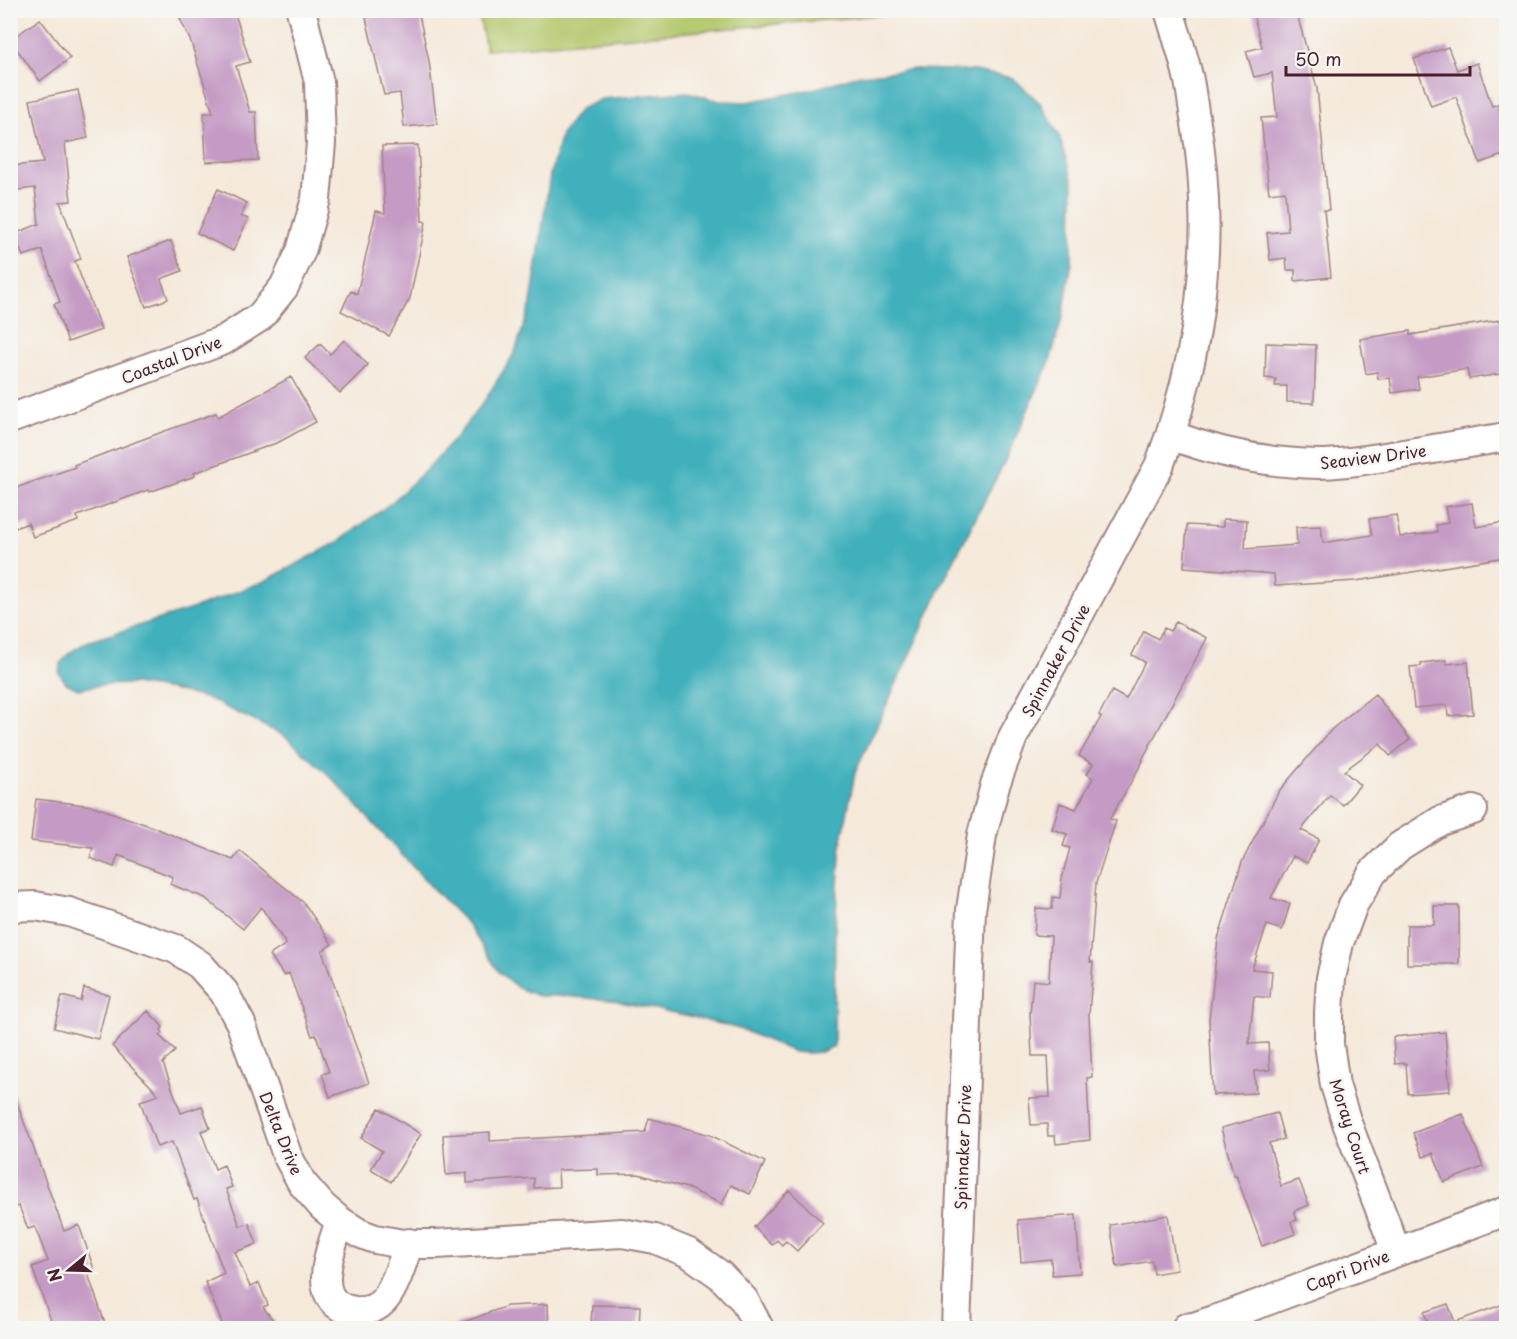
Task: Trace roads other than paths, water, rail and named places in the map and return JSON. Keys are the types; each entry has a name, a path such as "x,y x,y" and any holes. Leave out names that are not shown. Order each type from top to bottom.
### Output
{"street":[{"name":"Coastal Drive","path":"11,418 224,340 260,317 284,287 301,251 316,199 321,143 318,82 300,10"},
{"name":"Spinnaker Drive","path":"956,1329 971,910 982,835 995,785 1013,737 1159,466 1171,435 1193,350 1204,280 1206,223 1201,151 1187,73 1169,10"},
{"name":"Seaview Drive","path":"1171,435 1221,452 1268,461 1321,464 1506,437"},
{"name":"Moray Court","path":"1396,1251 1347,1123 1335,1085 1329,1044 1331,978 1339,943 1353,905 1373,872 1400,846 1440,821 1473,810"},
{"name":"Delta Drive","path":"10,907 35,906 69,912 176,949 200,965 224,992 241,1024 287,1155 302,1183 323,1207 359,1233 375,1239 403,1244 622,1233 656,1239 689,1253 720,1275 744,1300 759,1329"},
{"name":"Capri Drive","path":"1186,1329 1229,1315 1506,1210"},
{"path":"340,1221 327,1258 327,1287 330,1295 338,1304 348,1310 368,1310 384,1301 409,1244"}],"water":[{"path":"916,69 974,71 1013,78 1041,104 1059,135 1073,182 1072,262 1063,315 1050,361 1005,461 949,570 855,773 841,845 835,926 834,1046 821,1052 794,1052 740,1029 689,1016 610,1000 538,996 518,988 499,972 467,923 330,776 285,736 209,699 172,690 134,684 102,685 78,689 66,683 59,673 61,663 69,653 87,642 195,608 265,581 338,542 391,503 458,435 485,400 515,352 531,304 550,175 561,135 580,109 602,99 687,92 720,101 748,102 814,89 859,75"}]}
